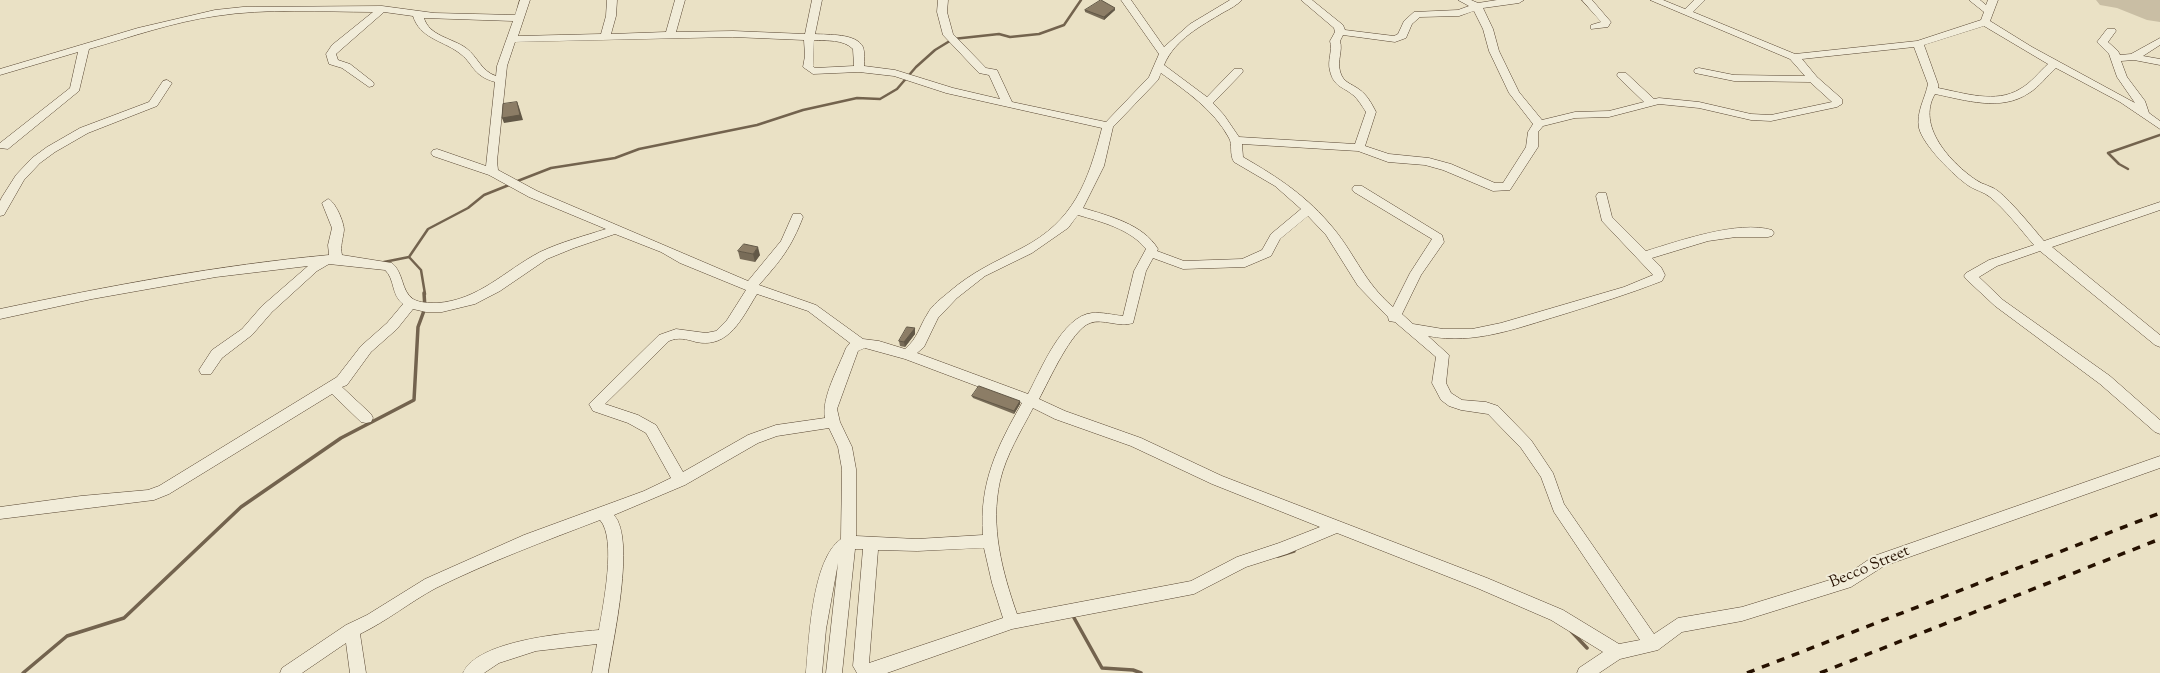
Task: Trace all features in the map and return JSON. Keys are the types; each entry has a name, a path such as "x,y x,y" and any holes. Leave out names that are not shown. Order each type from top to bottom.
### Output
{"street":[{"path":"267,10 276,0"},
{"path":"493,172 491,161 499,80 504,59 525,0"},
{"path":"605,37 611,16 612,0"},
{"path":"670,36 680,0"},
{"path":"817,0 809,37 810,56 808,67 813,71 859,69 895,73 950,91 1007,103 1046,114 1108,126"},
{"path":"942,0 942,12 948,35 983,71 993,72 1007,103"},
{"path":"1126,0 1164,54"},
{"path":"908,354 919,344 933,315 953,295 981,273 1028,250 1052,235 1064,225 1076,210 1098,166 1108,126 1154,78 1160,67 1164,54 1174,42 1194,26 1238,0"},
{"path":"1306,0 1334,21 1339,27 1340,32 1335,41 1337,49 1334,55 1334,71 1342,85 1354,90 1371,112 1359,148"},
{"path":"1464,0 1477,6 1488,29 1494,51 1506,73 1514,93 1539,124"},
{"path":"1340,32 1395,39 1402,36 1408,23 1417,14 1459,13 1477,6 1519,0"},
{"path":"1587,0 1606,22 1604,25 1595,27"},
{"path":"1655,0 1688,12 1771,49 1794,57 1918,44 1985,22 1989,15 1988,11 1993,0"},
{"path":"1688,12 1700,0"},
{"path":"1974,0 1988,11"},
{"path":"368,84 346,66 333,62 331,54 336,47 387,6"},
{"path":"0,72 85,46 198,16 267,10 387,6 418,15 454,18 518,18"},
{"path":"418,15 419,20 427,30 462,50 482,75 499,80"},
{"path":"1985,22 2054,64 2107,91 2160,126"},
{"path":"2111,31 2102,42 2114,53 2122,77 2140,102 2144,115"},
{"path":"511,39 733,34 835,38 852,42 859,52 859,69"},
{"path":"2134,57 2160,40"},
{"path":"1918,44 1933,84 1932,90 1928,96 1924,117 1925,129 1930,139 1957,171 1972,183 1994,194 2042,246 2160,342"},
{"path":"4,146 75,89 85,46"},
{"path":"1236,140 1321,144 1359,148 1388,158 1425,161 1447,167 1493,187 1506,187 1532,147 1533,132 1539,124 1575,115 1609,114 1652,103 1672,101 1699,105 1736,114 1771,118 1837,104 1838,101 1832,94 1813,79 1794,57"},
{"path":"2115,58 2134,57 2160,62"},
{"path":"1932,90 1991,99 2014,98 2032,86 2041,75 2054,64"},
{"path":"1160,67 1207,103 1225,123 1236,140 1236,154 1238,159 1279,183 1309,209 1330,232 1362,284 1394,318 1410,328 1442,355 1444,363 1438,379 1439,386 1447,396 1465,407 1479,406 1489,408 1498,413 1532,451 1547,476 1558,506 1652,645"},
{"path":"1207,103 1238,71"},
{"path":"1700,71 1734,78 1813,79"},
{"path":"1622,75 1652,103"},
{"path":"0,212 24,173 42,157 60,145 110,120 131,110 153,104 167,83"},
{"path":"437,153 493,172 533,194 609,225 615,230 665,250 684,260 752,288 812,308 859,343 867,343 908,354 1031,401 1060,415 1136,442 1217,480 1482,583 1556,614 1617,652"},
{"path":"1358,188 1438,238 1438,242 1416,273 1394,318"},
{"path":"1410,328 1443,334 1472,334 1502,328 1648,284 1658,278 1659,275 1657,270 1606,218 1602,196"},
{"path":"328,203 338,228 332,259"},
{"path":"2160,206 1993,263 1970,276 1999,303 2105,380 2160,428"},
{"path":"1151,253 1183,265 1245,263 1252,258 1267,253 1275,237 1309,209"},
{"path":"1012,622 995,569 990,541 991,488 999,460 1060,348 1081,322 1089,318 1128,320 1140,271 1152,249 1148,243 1128,230 1105,219 1076,210"},
{"path":"680,481 651,429 632,419 598,407 596,404 664,338 672,333 681,333 702,338 716,337 728,327 752,288 787,242 797,217"},
{"path":"0,314 92,294 216,273 332,259 388,266 394,270 396,275 396,285 403,297 411,303 424,308 453,307 474,302 525,266 545,255 615,230"},
{"path":"1644,256 1708,237 1736,233 1768,233"},
{"path":"206,370 217,354 247,332 267,309 313,268 332,259"},
{"path":"0,513 80,502 149,496 164,490 342,381 366,349 392,326 411,303"},
{"path":"834,673 848,542 849,469 845,447 833,422 830,409 853,348 859,343"},
{"path":"333,386 366,418"},
{"path":"288,673 352,630 373,620 430,584 529,540 603,513 680,481 753,439 776,431 833,422"},
{"name":"Becco Street","path":"1585,673 1617,652 1652,645 1678,625 1742,614 1851,580 1879,561 2160,462"},
{"path":"600,673 608,636 616,576 613,524 603,513"},
{"path":"871,543 861,666 864,670 871,671 1012,622 1194,588 1242,562 1282,549 1336,526"},
{"path":"814,673 818,629 830,563 838,548 848,542 930,545 990,541"},
{"path":"352,630 358,673"},
{"path":"471,673 493,665 536,644 608,636"}],"shaded area":[{"path":"2096,0 2160,0 2160,22 2147,20 2117,8 2100,5"}],"building":[{"path":"1101,0 1115,8 1104,17 1085,10"},
{"path":"517,102 520,115 502,118 503,104"},
{"path":"744,244 758,247 753,254 738,251"},
{"path":"907,327 915,328 904,342 899,341"},
{"path":"979,386 1020,401 1014,411 972,396"}],"waterway":[{"path":"515,182 551,168 615,158 639,149 757,125 803,110 857,98 880,99 897,89 916,67 935,50 953,39 999,34 1010,37 1039,34 1064,25 1081,0"},
{"path":"2128,169 2119,164 2108,153 2160,135"},
{"path":"409,257 428,229 468,208 484,195 509,185"},
{"path":"384,262 409,257"},
{"path":"409,257 421,270 425,294"},
{"path":"23,673 67,636 124,618 241,507 341,438 414,400 418,327 425,308 424,293"},
{"path":"1278,556 1294,551"},
{"path":"1073,616 1102,668 1133,670 1141,673"},
{"path":"1571,631 1587,648"}],"railway":[{"path":"1747,673 2160,513"},
{"path":"1820,673 2160,539"}]}
